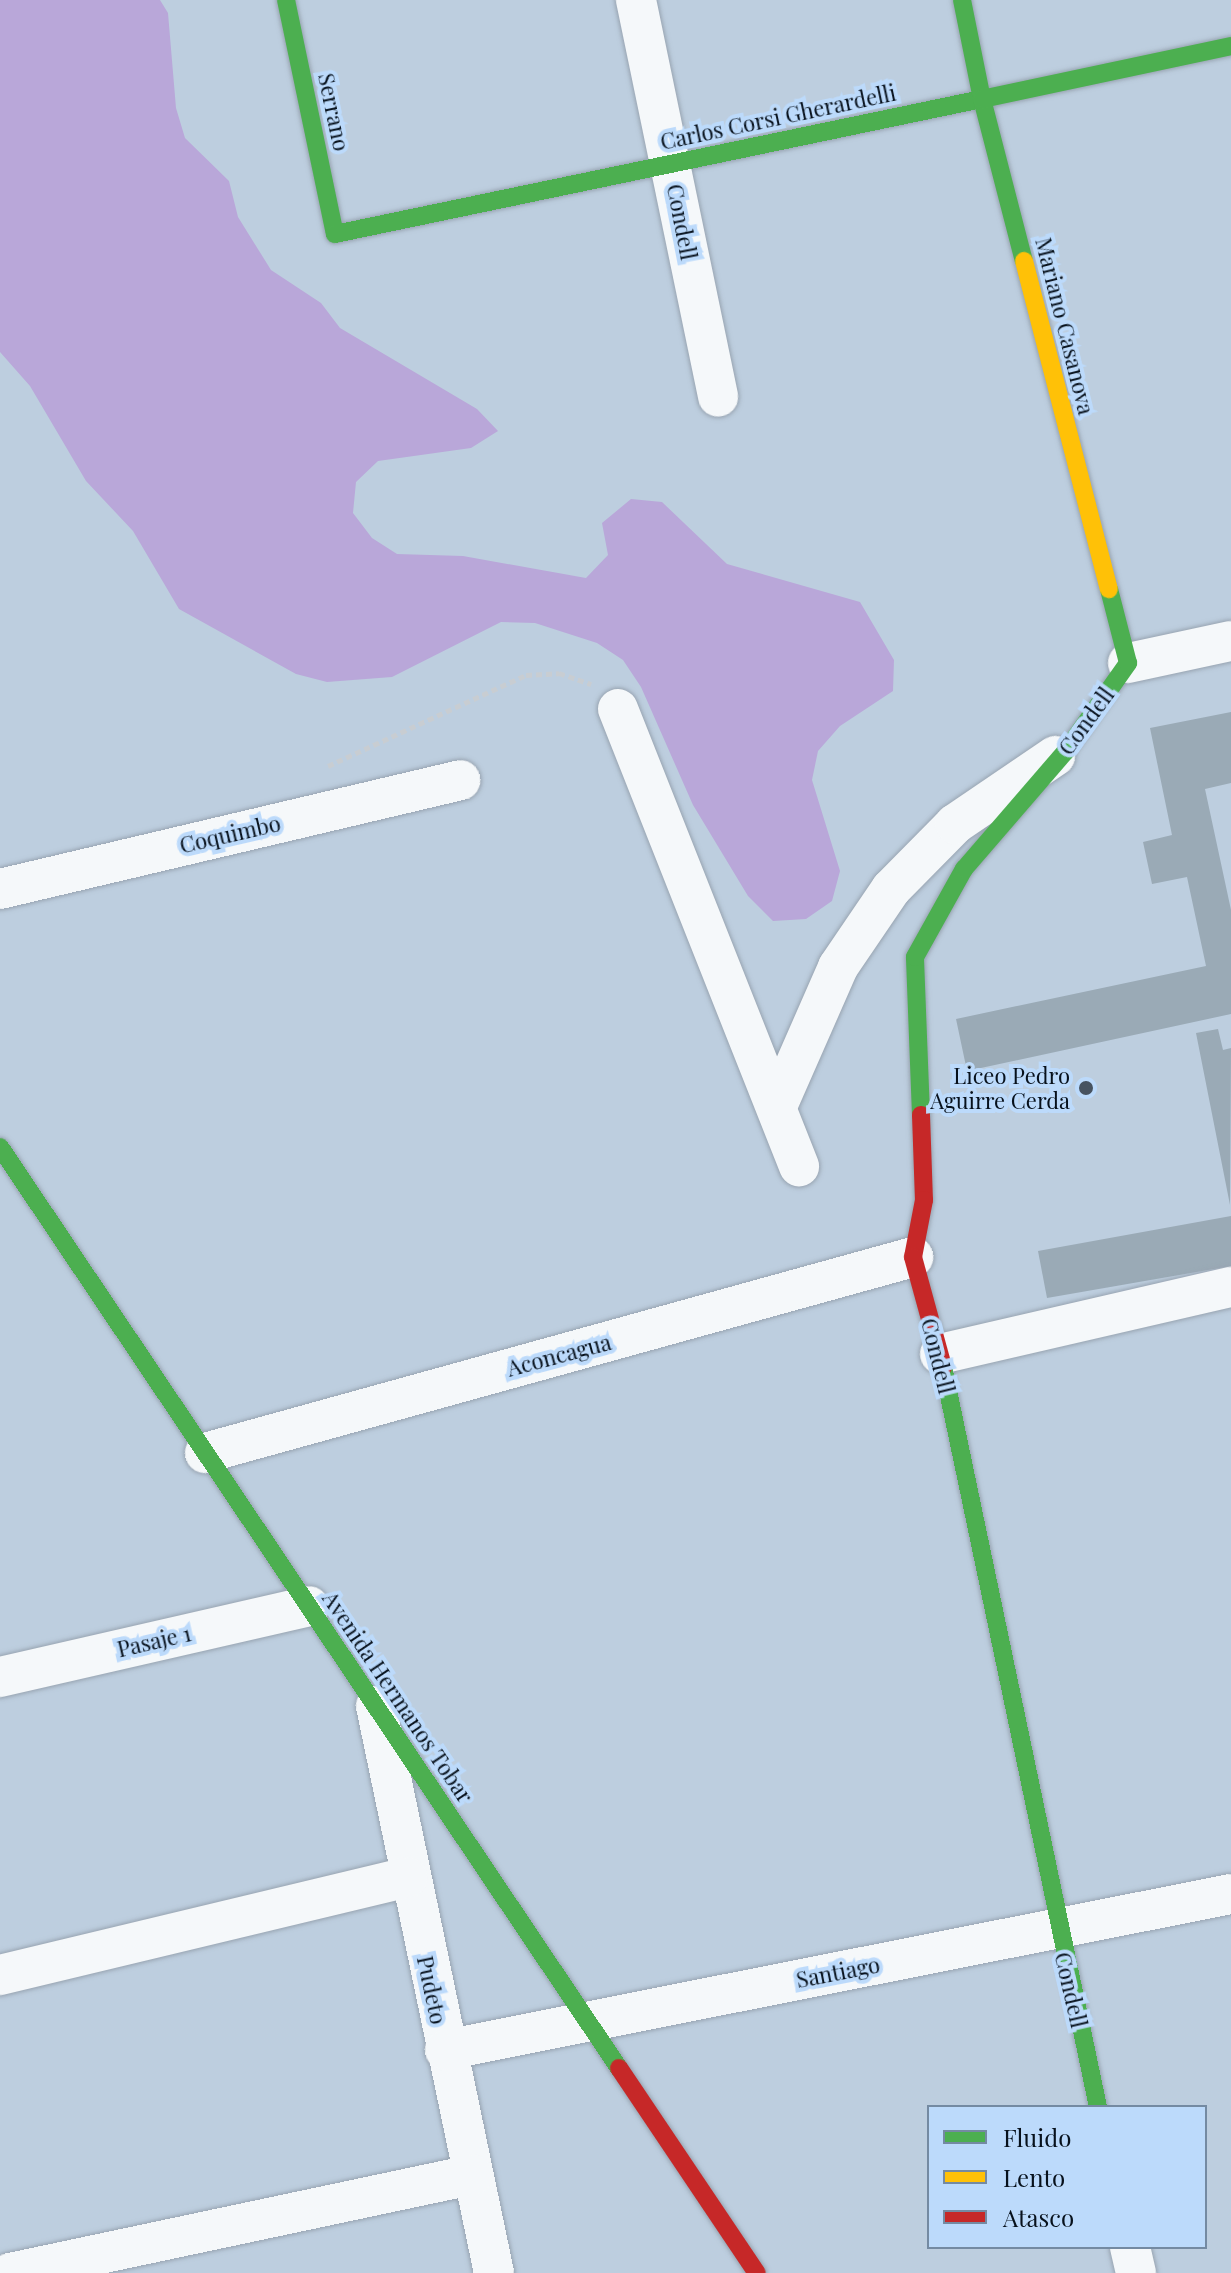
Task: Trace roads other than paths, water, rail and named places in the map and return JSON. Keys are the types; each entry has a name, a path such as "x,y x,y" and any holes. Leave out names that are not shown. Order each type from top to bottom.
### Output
{"street":[{"name":"Serrano","path":"286,0 335,234"},
{"name":"Condell","path":"636,0 718,397"},
{"name":"Mariano Casanova","path":"962,0 982,99 1128,663"},
{"name":"Carlos Corsi Gherardelli","path":"335,234 1231,46"},
{"path":"1128,663 1231,641"},
{"name":"Condell","path":"1098,2105 1057,1928 940,1354 913,1257 924,1170 915,957 964,869 1066,751 1128,663"},
{"path":"618,709 778,1104 799,1166"},
{"path":"778,1104 838,967 891,889 989,796 1066,751"},
{"name":"Coquimbo","path":"0,889 460,780"},
{"name":"Avenida Hermanos Tobar","path":"0,1147 757,2273"},
{"name":"Aconcagua","path":"205,1453 913,1257"},
{"path":"940,1354 1231,1287"},
{"name":"Pasaje 1","path":"0,1677 309,1606"},
{"name":"Pudeto","path":"376,1706 407,1877 494,2273"},
{"path":"0,1975 407,1877"},
{"name":"Santiago","path":"445,2050 1231,1894"},
{"path":"10,2273 473,2175"},
{"path":"1130,2249 1136,2273"}],"place":[{"name":"Liceo Pedro Aguirre Cerda","path":"1086,1088"}]}
